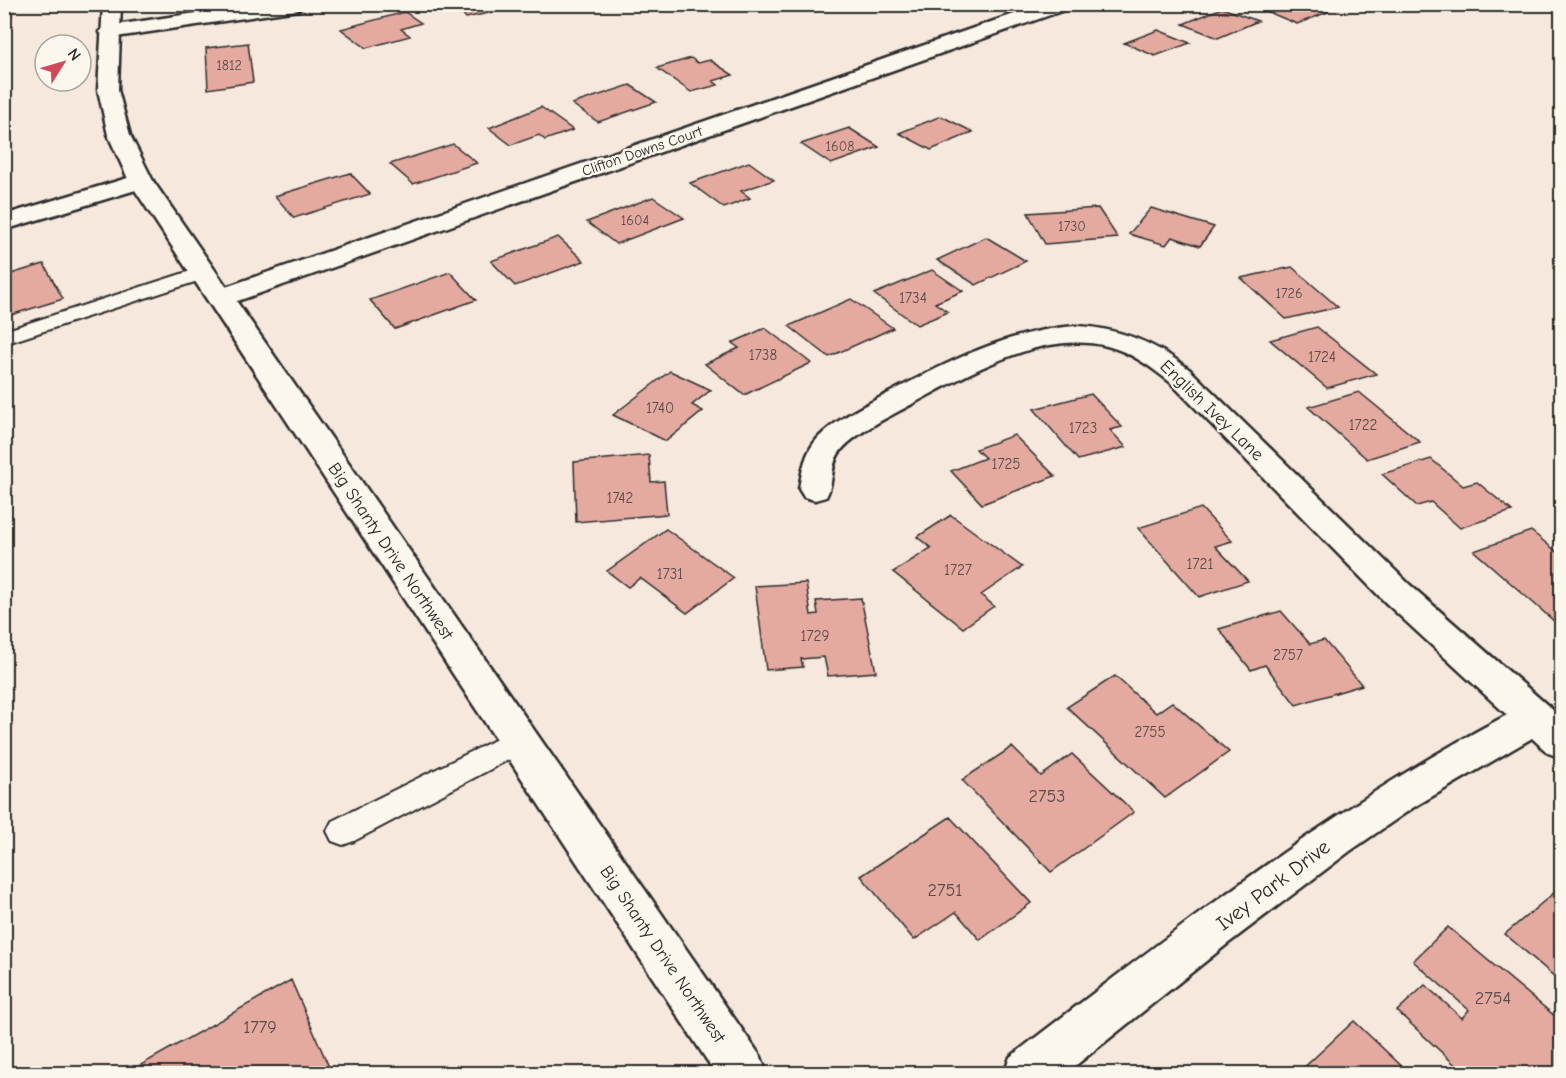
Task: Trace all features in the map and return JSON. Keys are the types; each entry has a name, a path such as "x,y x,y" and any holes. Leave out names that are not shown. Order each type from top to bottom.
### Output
{"street":[{"name":"Big Shanty Drive Northwest","path":"112,4 108,90 119,135 141,181 744,1074"},
{"path":"109,32 298,4"},
{"name":"Clifton Downs Court","path":"212,286 1063,4"},
{"path":"4,223 141,181"},
{"name":"English Ivey Lane","path":"815,489 819,462 829,445 852,427 911,395 1007,349 1051,337 1083,334 1118,339 1161,360 1180,376 1398,594 1548,731"},
{"name":"Ivey Park Drive","path":"1027,1074 1334,838 1429,775 1548,731"}],"lane":[{"path":"4,338 212,286"},
{"path":"343,831 519,740"}],"building":[{"path":"4,4 13,4 12,16 4,17"},
{"path":"455,4 511,4 495,7 498,11 466,18"},
{"path":"1264,4 1308,4 1328,12 1297,24 1256,7"},
{"path":"1222,8 1258,21 1218,38 1183,24"},
{"path":"405,12 421,23 401,29 410,36 366,48 341,29"},
{"path":"1158,30 1190,43 1155,56 1124,43"},
{"path":"248,43 253,82 208,89 206,48"},
{"path":"691,58 698,63 710,60 733,75 713,81 718,85 691,92 657,68"},
{"path":"630,85 656,102 598,122 572,104"},
{"path":"541,107 573,130 545,140 539,135 511,145 489,128"},
{"path":"941,116 973,132 931,150 899,133"},
{"path":"849,128 879,147 831,164 801,144"},
{"path":"453,144 477,163 413,184 390,164"},
{"path":"749,162 774,180 741,191 750,198 724,208 690,183"},
{"path":"350,173 370,194 294,218 275,196"},
{"path":"653,197 684,218 616,244 587,222"},
{"path":"1098,208 1118,238 1045,244 1028,213"},
{"path":"1151,208 1214,227 1200,246 1172,237 1166,245 1129,234"},
{"path":"558,237 584,261 515,286 491,261"},
{"path":"986,237 1026,261 976,285 937,260"},
{"path":"44,264 63,299 4,317 4,276"},
{"path":"1292,267 1338,307 1286,319 1241,278"},
{"path":"932,270 963,291 935,303 948,312 917,325 874,294"},
{"path":"450,272 476,300 395,329 370,300"},
{"path":"851,299 893,328 829,357 789,326"},
{"path":"1317,327 1376,374 1327,388 1270,340"},
{"path":"765,328 811,363 744,395 705,364 739,348 732,343"},
{"path":"670,371 711,390 692,405 703,411 666,441 613,415"},
{"path":"1359,392 1420,442 1367,459 1308,407"},
{"path":"1091,394 1122,427 1110,430 1126,447 1078,460 1034,409"},
{"path":"1014,435 1055,476 982,504 951,471 985,458 976,449"},
{"path":"649,455 651,482 664,481 667,514 576,522 574,462"},
{"path":"1431,459 1463,486 1477,482 1512,511 1460,528 1431,502 1417,506 1382,474"},
{"path":"1201,508 1232,541 1215,546 1248,581 1199,597 1138,528"},
{"path":"951,515 1022,567 981,595 994,606 963,628 893,572 931,548 917,537"},
{"path":"666,529 734,578 687,613 640,578 628,587 607,571"},
{"path":"1531,531 1562,556 1562,628 1474,551"},
{"path":"806,583 811,615 818,614 816,601 861,598 876,672 828,676 824,657 801,659 803,667 766,670 755,586"},
{"path":"1281,611 1310,644 1324,640 1362,685 1296,705 1265,665 1251,670 1219,629"},
{"path":"1115,676 1156,713 1172,702 1229,752 1165,798 1067,707"},
{"path":"1012,747 1041,776 1072,754 1134,812 1051,872 962,780"},
{"path":"950,817 1031,903 980,940 956,912 914,940 861,876"},
{"path":"1562,886 1562,983 1505,934"},
{"path":"1448,927 1562,1022 1561,1074 1465,1074 1397,1011 1425,985 1462,1018 1469,1010 1413,961"},
{"path":"291,980 332,1074 125,1074"},
{"path":"1354,1021 1410,1074 1297,1074"}]}
